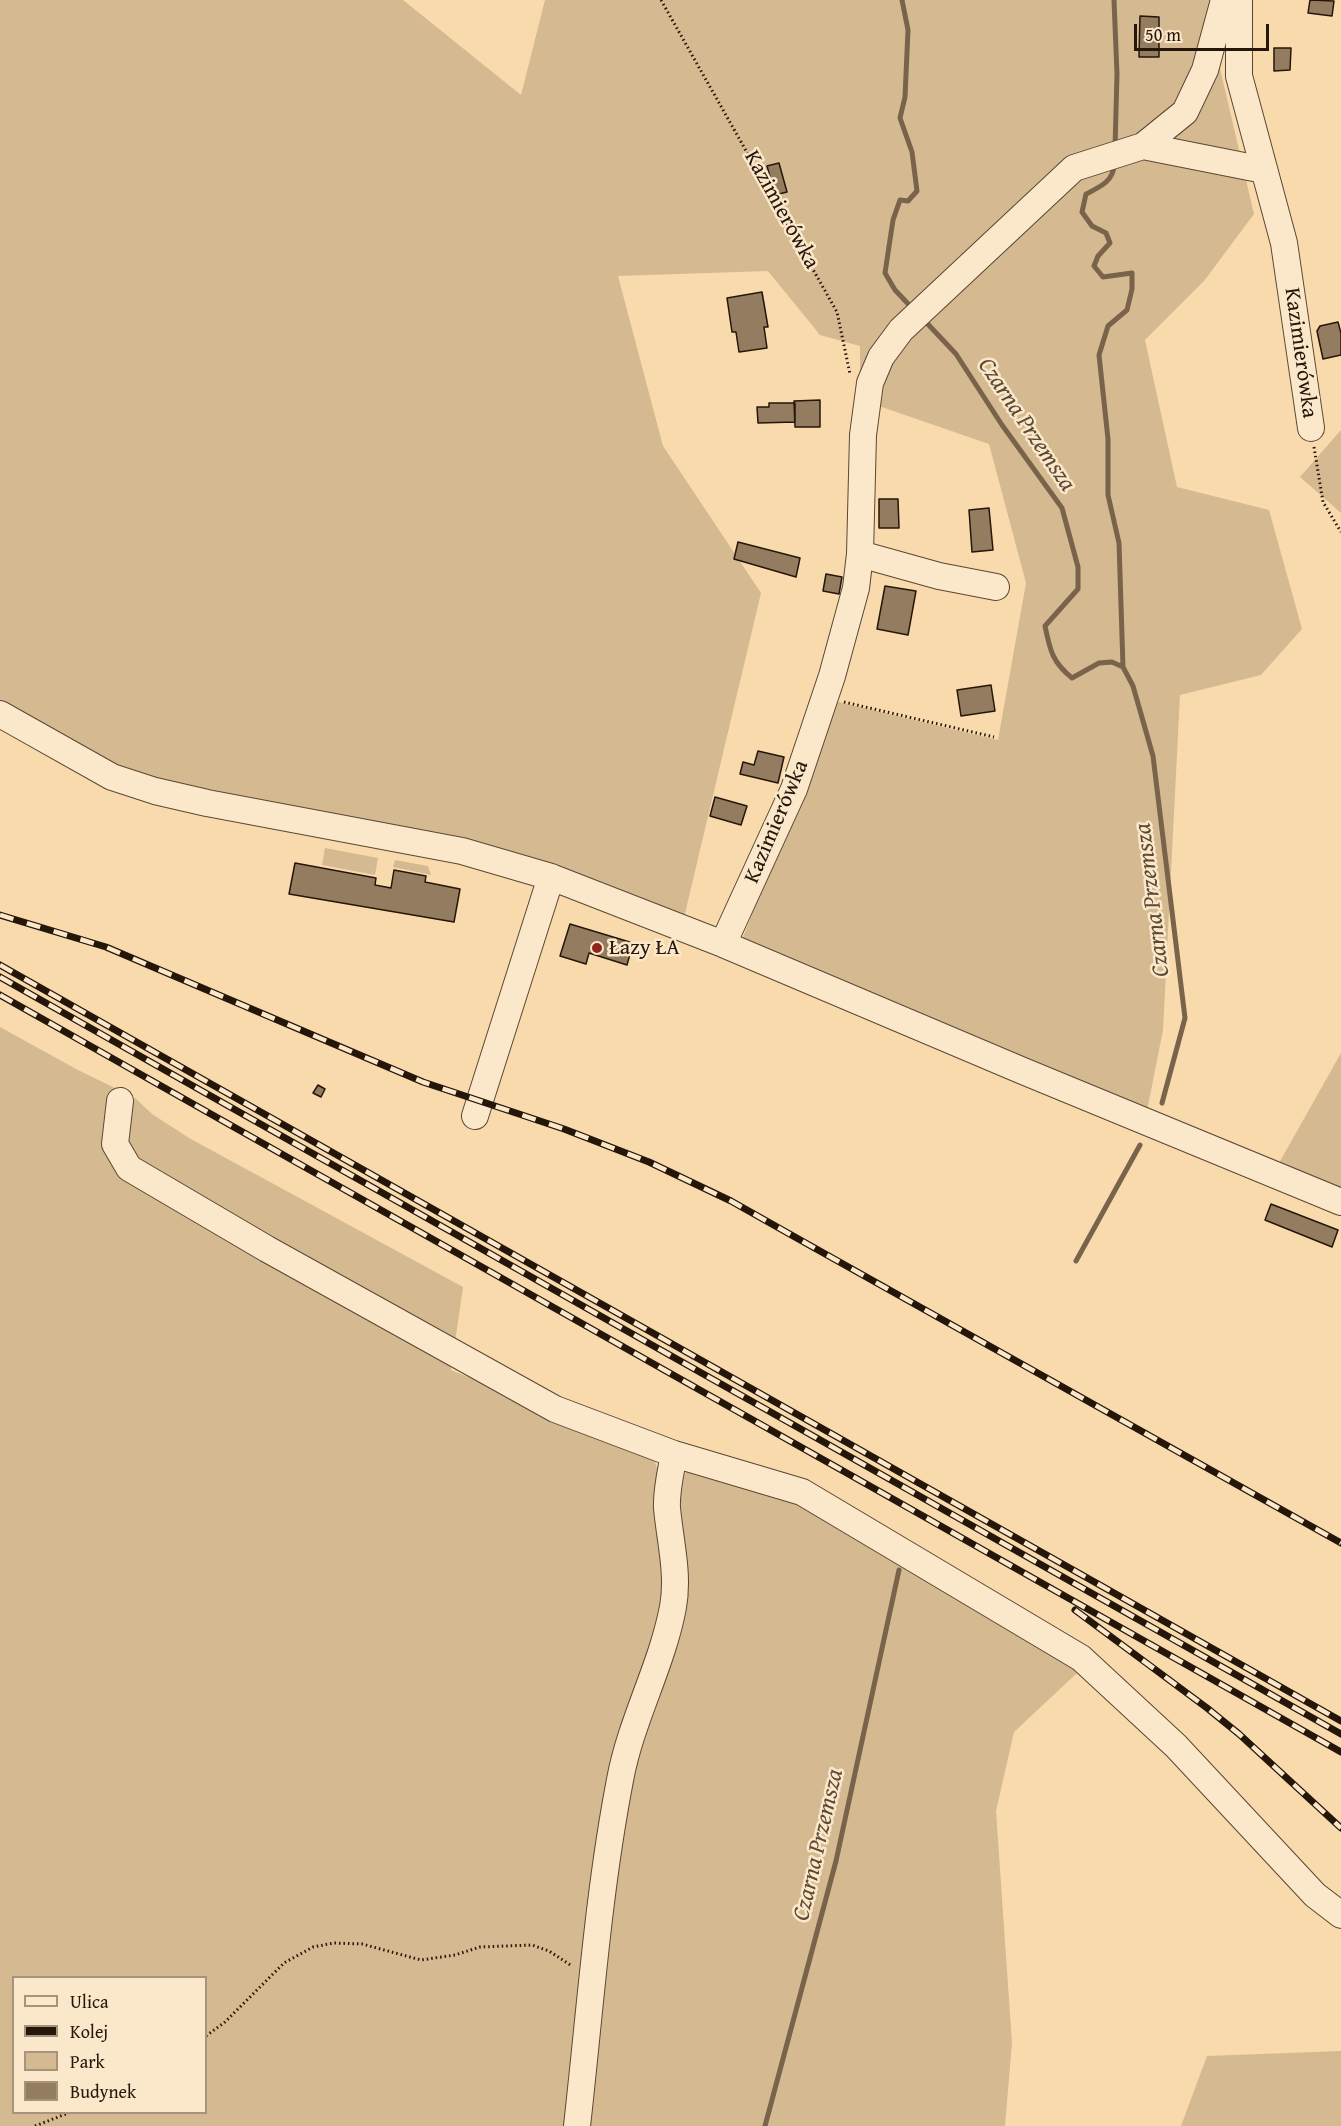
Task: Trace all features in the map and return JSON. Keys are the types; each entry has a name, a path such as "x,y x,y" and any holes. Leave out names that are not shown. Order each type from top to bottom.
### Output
{"street":[{"name":"Kazimierówka","path":"723,944 794,789 825,697 856,588 860,554 863,435 868,392 881,357 901,330 1074,168 1124,152 1185,112 1205,70 1224,0"},
{"name":"Kazimierówka","path":"1239,0 1239,76 1284,243 1311,428"},
{"name":"Kazimierówka","path":"1124,152 1264,170"},
{"path":"860,554 939,576 996,587"},
{"path":"0,714 112,777 155,791 207,803 462,851 550,877 723,944 1341,1202"},
{"path":"475,1116 550,877"},
{"path":"120,1101 115,1144 129,1168 267,1249 555,1409 674,1454 802,1492 1081,1658 1176,1746 1315,1895 1341,1915"},
{"path":"577,2126 602,1894 620,1779 630,1737 667,1632 674,1605 674,1559 667,1506 674,1454"}],"path":[{"name":"Kazimierówka","path":"661,0 837,312 851,379"},
{"name":"Kazimierówka","path":"1311,428 1323,502 1341,532"},
{"path":"825,697 994,737"},
{"path":"207,2035 225,2022 284,1963 313,1947 334,1943 362,1944 421,1960 455,1955 480,1947 532,1945 549,1951 593,1981"},
{"path":"35,2126 66,2114"}],"green space":[{"path":"0,0 403,0 521,95 545,0 1219,0 1219,64 1254,214 1204,281 1145,340 1177,487 1269,510 1302,629 1261,675 1180,695 1163,1030 1147,1111 740,945 835,701 998,740 1026,583 989,444 876,405 860,385 860,346 820,335 768,271 618,276 663,446 761,593 682,926 558,870 119,772 0,705"},
{"path":"1341,430 1341,513 1300,477"},
{"path":"325,848 378,858 375,875 322,865"},
{"path":"395,860 428,866 431,875 393,867"},
{"path":"0,1027 135,1098 152,1114 189,1138 463,1287 451,1370 652,1453 659,1474 669,1568 567,2126 0,2126"},
{"path":"1341,1053 1341,1188 1279,1163"},
{"path":"695,1467 806,1484 1091,1660 1014,1732 996,1811 1012,2043 1005,2126 584,2126 618,1820 653,1694 679,1482 686,1472"},
{"path":"1341,2051 1341,2126 1181,2126 1207,2056"}],"building":[{"path":"1310,0 1334,1 1332,16 1308,13"},
{"path":"1140,16 1159,17 1159,57 1139,57"},
{"path":"1274,48 1291,48 1290,70 1274,71"},
{"path":"779,163 787,192 775,195 767,166"},
{"path":"762,292 768,327 764,327 767,348 739,352 736,332 732,332 727,298"},
{"path":"1338,322 1341,333 1341,355 1323,359 1317,331 1320,326"},
{"path":"820,400 820,427 795,427 794,401"},
{"path":"769,403 795,403 795,422 758,423 757,407 769,407"},
{"path":"879,499 898,499 899,528 879,528"},
{"path":"989,508 993,550 972,552 969,510"},
{"path":"738,542 800,558 796,577 734,559"},
{"path":"826,574 842,577 839,594 823,591"},
{"path":"885,586 916,591 908,635 877,629"},
{"path":"991,685 995,711 961,716 957,690"},
{"path":"758,751 784,757 778,783 740,774 743,762 754,765"},
{"path":"715,797 747,806 741,825 710,816"},
{"path":"295,863 376,878 375,885 391,888 394,870 426,876 425,882 460,889 454,922 289,894"},
{"name":"Łazy ŁA","path":"570,924 633,943 627,965 589,953 586,964 560,956"},
{"path":"318,1085 325,1089 321,1097 313,1093"},
{"path":"1271,1204 1338,1230 1332,1247 1265,1220"}],"waterway":[{"name":"Czarna Przemsza","path":"902,0 908,30 905,97 900,118 912,152 917,191 908,201 900,200 893,220 885,273 895,290 913,309"},
{"path":"1114,0 1117,74 1115,148"},
{"path":"1114,164 1109,179 1086,194 1082,212 1092,226 1106,233 1110,243 1098,256 1094,266 1103,277 1132,273 1132,289 1127,310 1108,326 1099,355 1108,439 1108,495 1119,543 1123,667"},
{"name":"Czarna Przemsza","path":"924,320 956,354 1002,425 1062,508 1078,567 1078,589 1045,626 1050,649 1056,661 1072,678 1099,663 1112,662 1123,667 1133,686 1153,756 1185,1018 1162,1103"},
{"name":"Czarna Przemsza","path":"1076,1261 1140,1145"},
{"name":"Czarna Przemsza","path":"765,2126 836,1861 899,1570"}],"railway":[{"path":"0,915 106,947 423,1082 564,1129 649,1162 731,1201 1341,1543"},
{"path":"0,965 1341,1721"},
{"path":"0,977 1341,1734"},
{"path":"0,995 1341,1752"},
{"path":"1075,1610 1239,1734 1341,1828"}],"place":[{"name":"Łazy ŁA","path":"597,948"}]}
